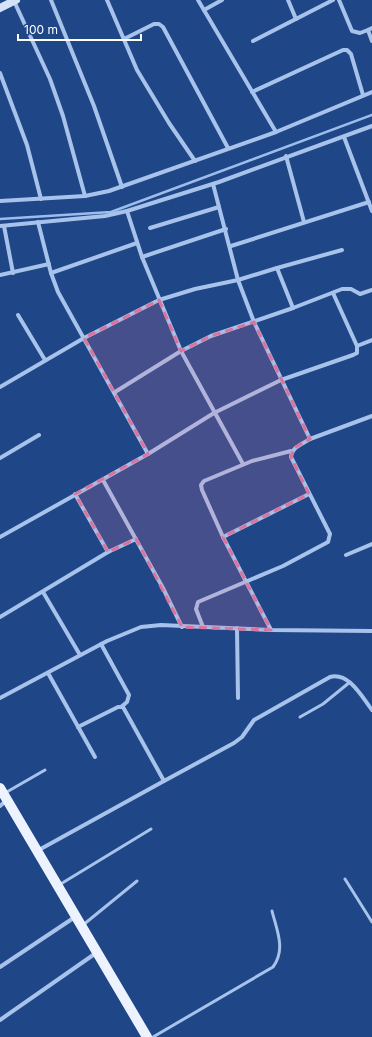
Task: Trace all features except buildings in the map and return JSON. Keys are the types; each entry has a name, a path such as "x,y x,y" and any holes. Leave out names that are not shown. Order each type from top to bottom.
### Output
{"main road":[{"path":"0,8 15,1"},
{"path":"3,797 98,951 147,1037"}],"street":[{"path":"51,0 94,106 122,187"},
{"path":"106,0 137,70 153,98 194,161"},
{"path":"198,0 276,132"},
{"path":"204,10 222,0"},
{"path":"288,0 296,19"},
{"path":"253,41 333,0"},
{"path":"339,0 352,31 360,33 370,29 372,41"},
{"path":"15,1 50,79 74,148 85,196"},
{"path":"124,39 154,24 159,24 163,27 228,148"},
{"path":"252,92 343,50 347,50 351,54 364,96"},
{"path":"0,73 27,145 41,199"},
{"path":"0,201 85,196 122,187 276,132 372,92"},
{"path":"13,273 2,226 105,216 127,211 213,184 286,156 372,126"},
{"path":"344,137 372,211"},
{"path":"286,156 304,222"},
{"path":"213,184 231,246 238,280 254,322 310,439"},
{"path":"231,246 369,202"},
{"path":"150,228 220,207"},
{"path":"127,211 142,257 181,351 214,414 243,464"},
{"path":"38,222 51,273 67,310 115,392 148,454"},
{"path":"142,257 226,229"},
{"path":"51,273 137,243"},
{"path":"0,387 84,338 159,300 195,289 238,280 342,250"},
{"path":"0,275 49,264"},
{"path":"277,268 294,308"},
{"path":"115,392 181,351 210,336 294,308 347,288 360,294 372,290"},
{"path":"0,537 75,494 103,480 214,414 281,380 353,356 357,353 357,346 333,293"},
{"path":"18,314 45,360"},
{"path":"357,346 372,340"},
{"path":"271,630 223,537 201,485 204,481 243,464 292,452 310,439 372,416"},
{"path":"0,458 39,435"},
{"path":"203,627 196,609 198,602 248,583 328,542 330,534 291,457 292,452"},
{"path":"103,480 182,626"},
{"path":"75,494 108,552"},
{"path":"223,537 309,494"},
{"path":"0,617 108,552 136,539"},
{"path":"346,555 372,544"},
{"path":"43,592 80,655"},
{"path":"0,698 101,644 141,627 161,625 271,630 372,631"},
{"path":"237,628 238,698"},
{"path":"78,727 120,706 129,699 128,692 101,644"},
{"path":"48,673 95,757"},
{"path":"37,851 234,743 242,737 254,720 330,677 335,675 350,682 372,710"},
{"path":"120,706 125,710 164,781"},
{"path":"0,967 76,916"},
{"path":"0,1020 98,951"}],"lane":[{"path":"300,716 323,704 350,682"},
{"path":"3,797 45,770"},
{"path":"58,886 151,829"},
{"path":"345,879 372,922"},
{"path":"82,926 137,881"},
{"path":"153,1037 273,968 278,960 280,943 272,911"}],"highlighted area":[{"path":"159,300 181,351 211,336 254,322 310,439 294,448 291,457 309,494 223,537 271,630 182,627 136,539 108,552 75,494 148,454 84,338"}],"waterway":[{"path":"0,219 111,212 372,115"}]}
